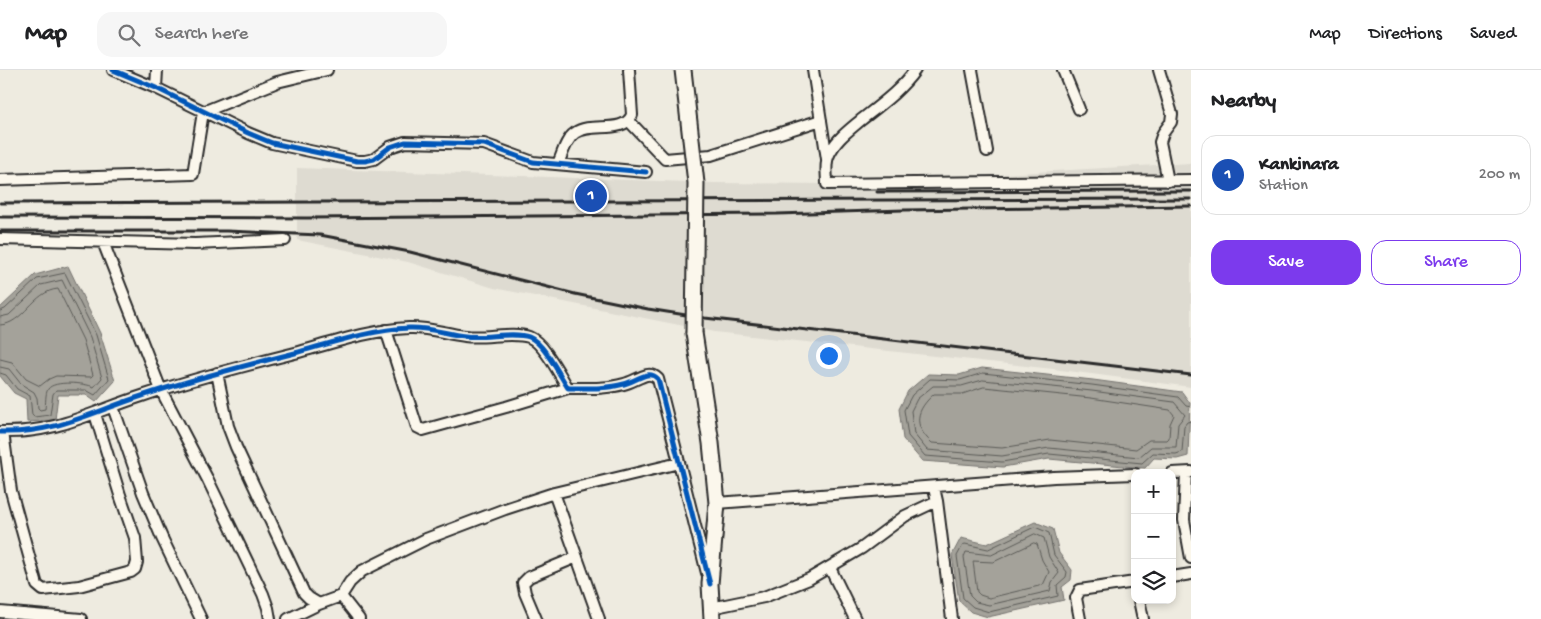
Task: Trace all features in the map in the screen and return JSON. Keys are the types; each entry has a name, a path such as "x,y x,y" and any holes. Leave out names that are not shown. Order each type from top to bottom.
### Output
{"main road":[{"path":"683,70 696,183 694,333 712,443 717,503 710,584 711,614"}],"street":[{"path":"113,70 156,88 203,112 272,143 357,160 374,159 397,144 414,142 484,144 524,160 646,172"},
{"path":"156,88 157,70"},
{"path":"203,112 282,75 327,70"},
{"path":"558,164 573,134 584,128 623,125 629,121 632,115 629,70"},
{"path":"813,70 827,159 827,184 1191,180"},
{"path":"827,159 832,148 840,138 895,93 915,70"},
{"path":"972,70 987,151"},
{"path":"1063,70 1079,109"},
{"path":"1160,70 1172,114 1171,122 1163,133 1160,142 1168,181"},
{"path":"0,180 193,174 203,112"},
{"path":"629,121 664,159 711,155 821,120"},
{"path":"0,239 195,244 285,240"},
{"path":"103,242 161,390 208,480 263,594 270,619"},
{"path":"95,414 135,538 138,562 131,572 79,586 43,590 37,584 12,491 2,432 49,428 217,373 386,330 410,328 428,328 465,336 529,337 543,349 568,388"},
{"path":"386,330 417,427 420,430 568,388 614,386 648,375 654,375 661,386 678,463 710,584"},
{"path":"217,373 228,426 242,462 304,593 308,598 319,604"},
{"path":"114,407 154,520 201,619"},
{"path":"288,619 341,596 350,582 362,571 414,544 497,512 554,493 678,463"},
{"path":"1176,473 1189,472 1184,520 1191,558"},
{"path":"717,503 934,488 1054,477 1131,474"},
{"path":"934,488 952,619"},
{"path":"554,493 599,619"},
{"path":"711,614 764,598 830,568 862,548 905,516 937,501"},
{"path":"536,619 523,586 526,579 577,557"},
{"path":"830,568 855,619"},
{"path":"1176,576 1191,574"},
{"path":"1080,619 1076,598 1080,590 1131,583"},
{"path":"341,596 359,619"},
{"path":"1140,604 1143,619"},
{"path":"0,612 81,619"}],"shaded area":[{"path":"1191,163 1191,387 1053,369 714,332 494,288 408,262 297,240 297,168 714,183 827,184"}],"water":[{"path":"68,266 100,333 115,381 96,402 86,395 58,395 55,420 27,422 26,399 14,393 0,376 0,308 35,275"},
{"path":"982,368 1182,392 1190,403 1188,456 1177,459 1154,458 1145,468 1049,459 1003,467 922,461 903,439 899,409 908,391 928,374 959,375"},
{"path":"1035,522 1053,529 1059,553 1072,570 1071,580 1062,587 1064,600 988,617 971,612 959,601 952,555 961,538 987,544"}],"railway":[{"path":"877,192 1191,191"},
{"path":"0,203 1191,199"},
{"path":"0,217 307,218 777,214 904,210 1191,206"},
{"path":"0,231 227,231 320,235 410,252 575,294 648,309 705,318 1191,375"}],"cycle path":[{"path":"113,70 156,88 272,143 357,161 374,159 390,147 405,142 484,144 533,162 646,172"},
{"path":"0,432 20,432 56,426 199,378 380,331 416,328 472,337 522,335 535,340 551,360 568,388 610,387 649,375 658,379 710,584"}],"place":[{"name":"Kankinara","path":"591,196"}]}
